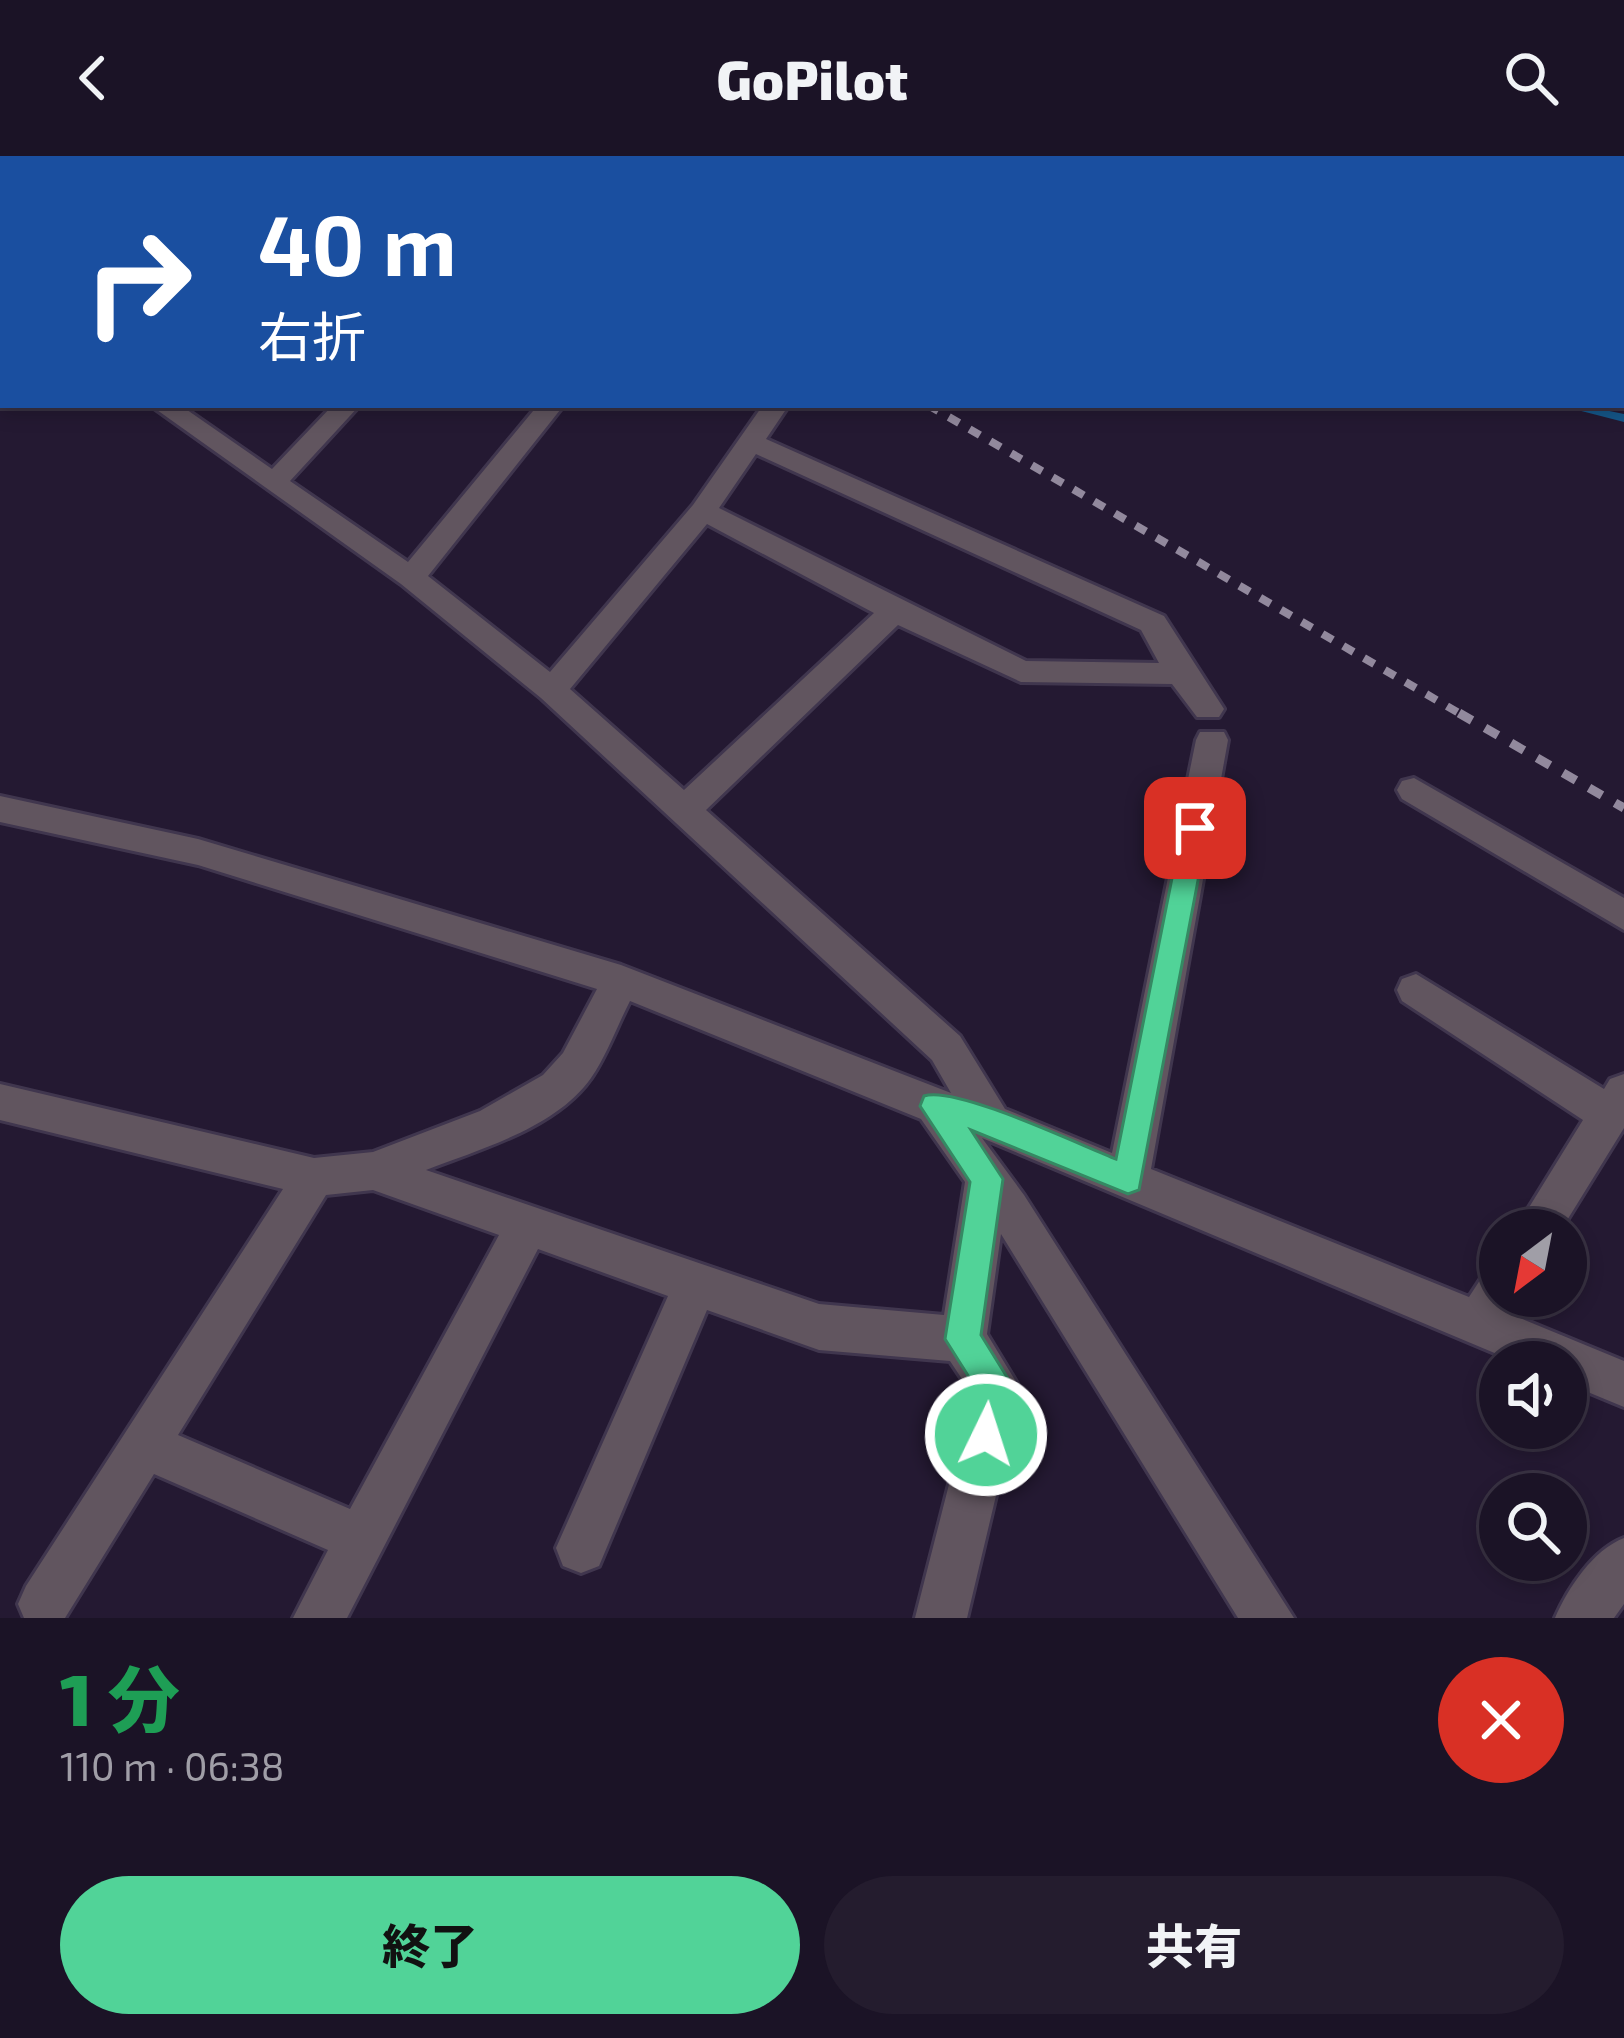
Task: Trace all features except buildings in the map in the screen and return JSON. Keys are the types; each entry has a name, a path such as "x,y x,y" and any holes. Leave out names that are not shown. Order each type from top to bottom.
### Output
{"street":[{"path":"167,408 411,578 552,690 946,1048 990,1122"},
{"path":"273,484 344,408"},
{"path":"411,578 549,408"},
{"path":"552,690 703,511 774,408"},
{"path":"752,442 1153,623 1210,725 1128,1179"},
{"path":"703,511 1021,671 1181,674"},
{"path":"686,809 894,611"},
{"path":"1414,790 1624,916"},
{"path":"0,808 198,852 621,981 1128,1179 1479,1301"},
{"path":"0,1102 314,1177 373,1171 495,1124 557,1087 578,1065 621,981"},
{"path":"1416,990 1617,1104 1550,1209"},
{"path":"935,1106 987,1179 1268,1618"},
{"path":"373,1171 819,1327 963,1339"},
{"path":"44,1604 314,1177"},
{"path":"941,1618 998,1390 963,1339 987,1179"},
{"path":"319,1618 527,1227"},
{"path":"581,1548 695,1284"},
{"path":"1510,1317 1624,1384"},
{"path":"145,1445 361,1539"},
{"path":"1581,1618 1624,1563"}],"waterway":[{"path":"1578,408 1624,418"}],"railway":[{"path":"933,408 1464,716"},
{"path":"1459,713 1624,808"}],"route":[{"path":"986,1435 998,1390 963,1339 987,1179 935,1106 990,1122 1128,1179 1195,828"}]}
